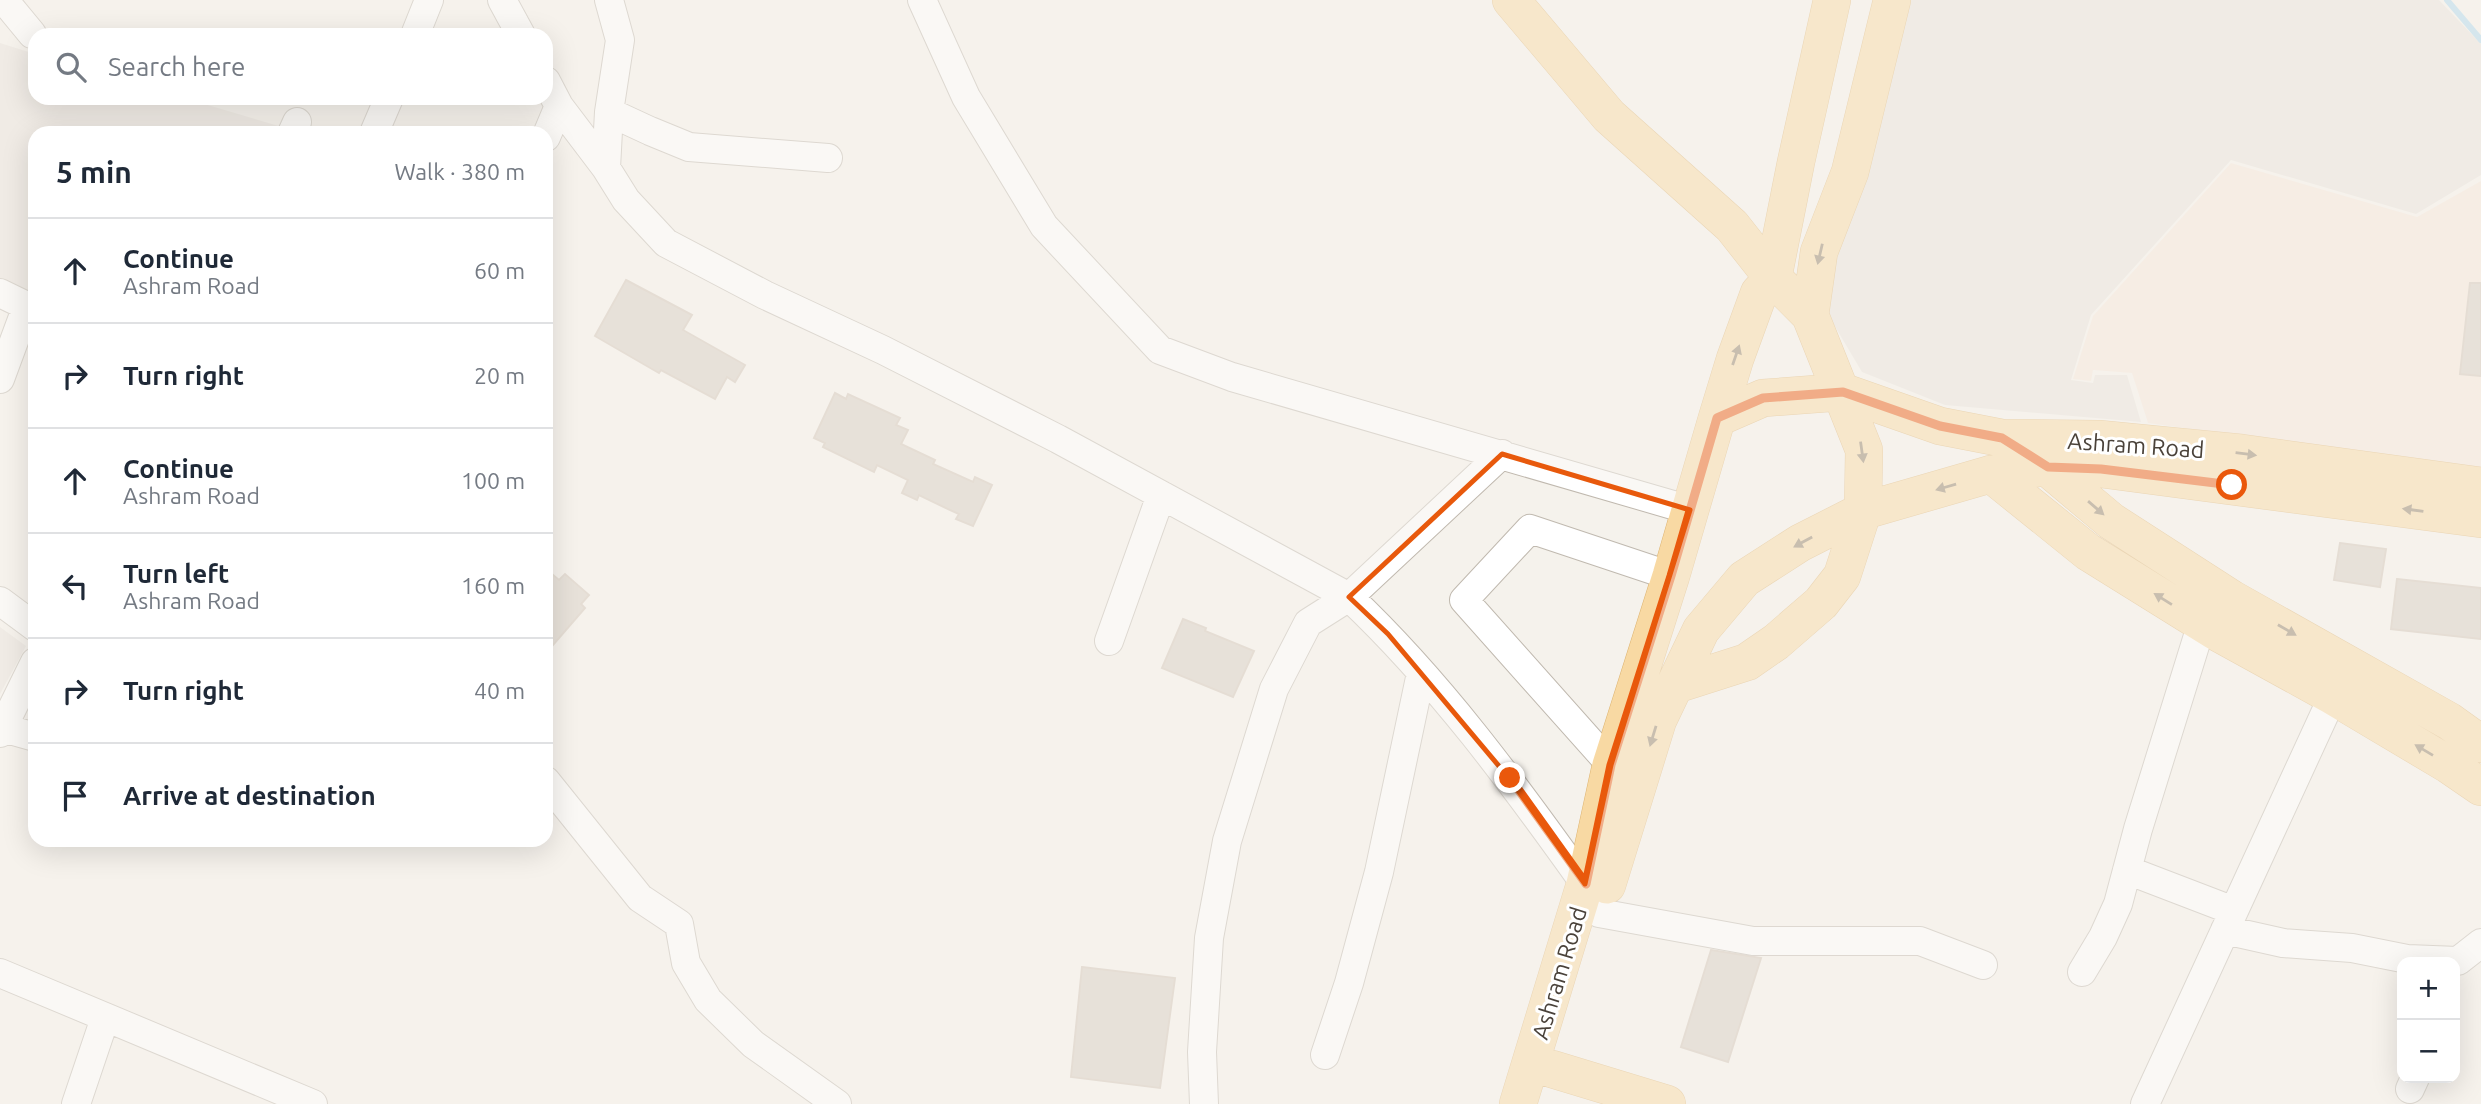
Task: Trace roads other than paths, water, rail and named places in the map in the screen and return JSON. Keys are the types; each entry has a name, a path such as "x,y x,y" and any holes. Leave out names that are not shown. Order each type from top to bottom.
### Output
{"main road":[{"path":"1489,0 1597,127 1721,239 1766,286 1810,315"},
{"path":"1511,0 1609,116 1732,226 1766,286"},
{"path":"1717,418 1735,359 1766,286 1784,227 1832,0"},
{"path":"1675,685 1747,662 1776,642 1821,603 1842,576 1863,512 1864,450 1810,315 1819,252 1850,172 1892,0"},
{"name":"Ashram Road","path":"1541,1104 1552,1069 1592,898 1611,765 1671,576 1717,418 1763,398 1843,392 1940,426 2002,438 2112,440 2242,453 2481,486"},
{"path":"2002,438 2048,467 2111,521 2210,585 2449,721 2481,744"},
{"name":"Ashram Road","path":"1518,1104 1658,720 1701,630 1744,579 1800,543 1863,512 1991,474 2048,467 2127,472 2481,520"},
{"path":"1991,474 2088,552 2202,623 2449,765 2481,787"},
{"path":"1552,1069 1667,1104"}],"street":[{"path":"4,0 28,29"},
{"path":"418,28 429,0"},
{"path":"502,0 517,28"},
{"path":"606,168 609,112 620,40 609,0"},
{"path":"922,0 966,97 1044,226 1160,350 1232,377 1690,510"},
{"path":"1830,218 1826,159 1850,0"},
{"path":"1784,227 1826,159 1873,0"},
{"path":"553,94 626,200 666,243 765,295 1058,439 1349,597 1388,634 1510,778 1592,898 1753,941 1920,941 1983,965"},
{"path":"377,126 385,105"},
{"path":"551,126 559,106"},
{"path":"609,112 689,146 828,158"},
{"path":"0,293 28,307"},
{"path":"0,379 28,315"},
{"path":"1204,1104 1202,1052 1209,938 1227,841 1274,689 1308,624 1349,597 1502,454"},
{"path":"1109,641 1161,495"},
{"path":"1611,765 1464,600 1530,529 1671,576"},
{"path":"0,601 28,622"},
{"path":"2082,972 2113,915 2202,623"},
{"path":"1325,1055 1349,983 1379,872 1421,673"},
{"path":"28,676 1,730 28,736"},
{"path":"2145,1104 2333,696"},
{"path":"553,790 640,898 679,924 686,963 708,1000 753,1044 837,1104"},
{"path":"2127,870 2229,921 2283,943 2352,948 2397,957"},
{"path":"2460,962 2481,943"},
{"path":"0,973 313,1104"},
{"path":"76,1104 105,1018"}],"waterway":[{"path":"2447,0 2481,40"}]}
